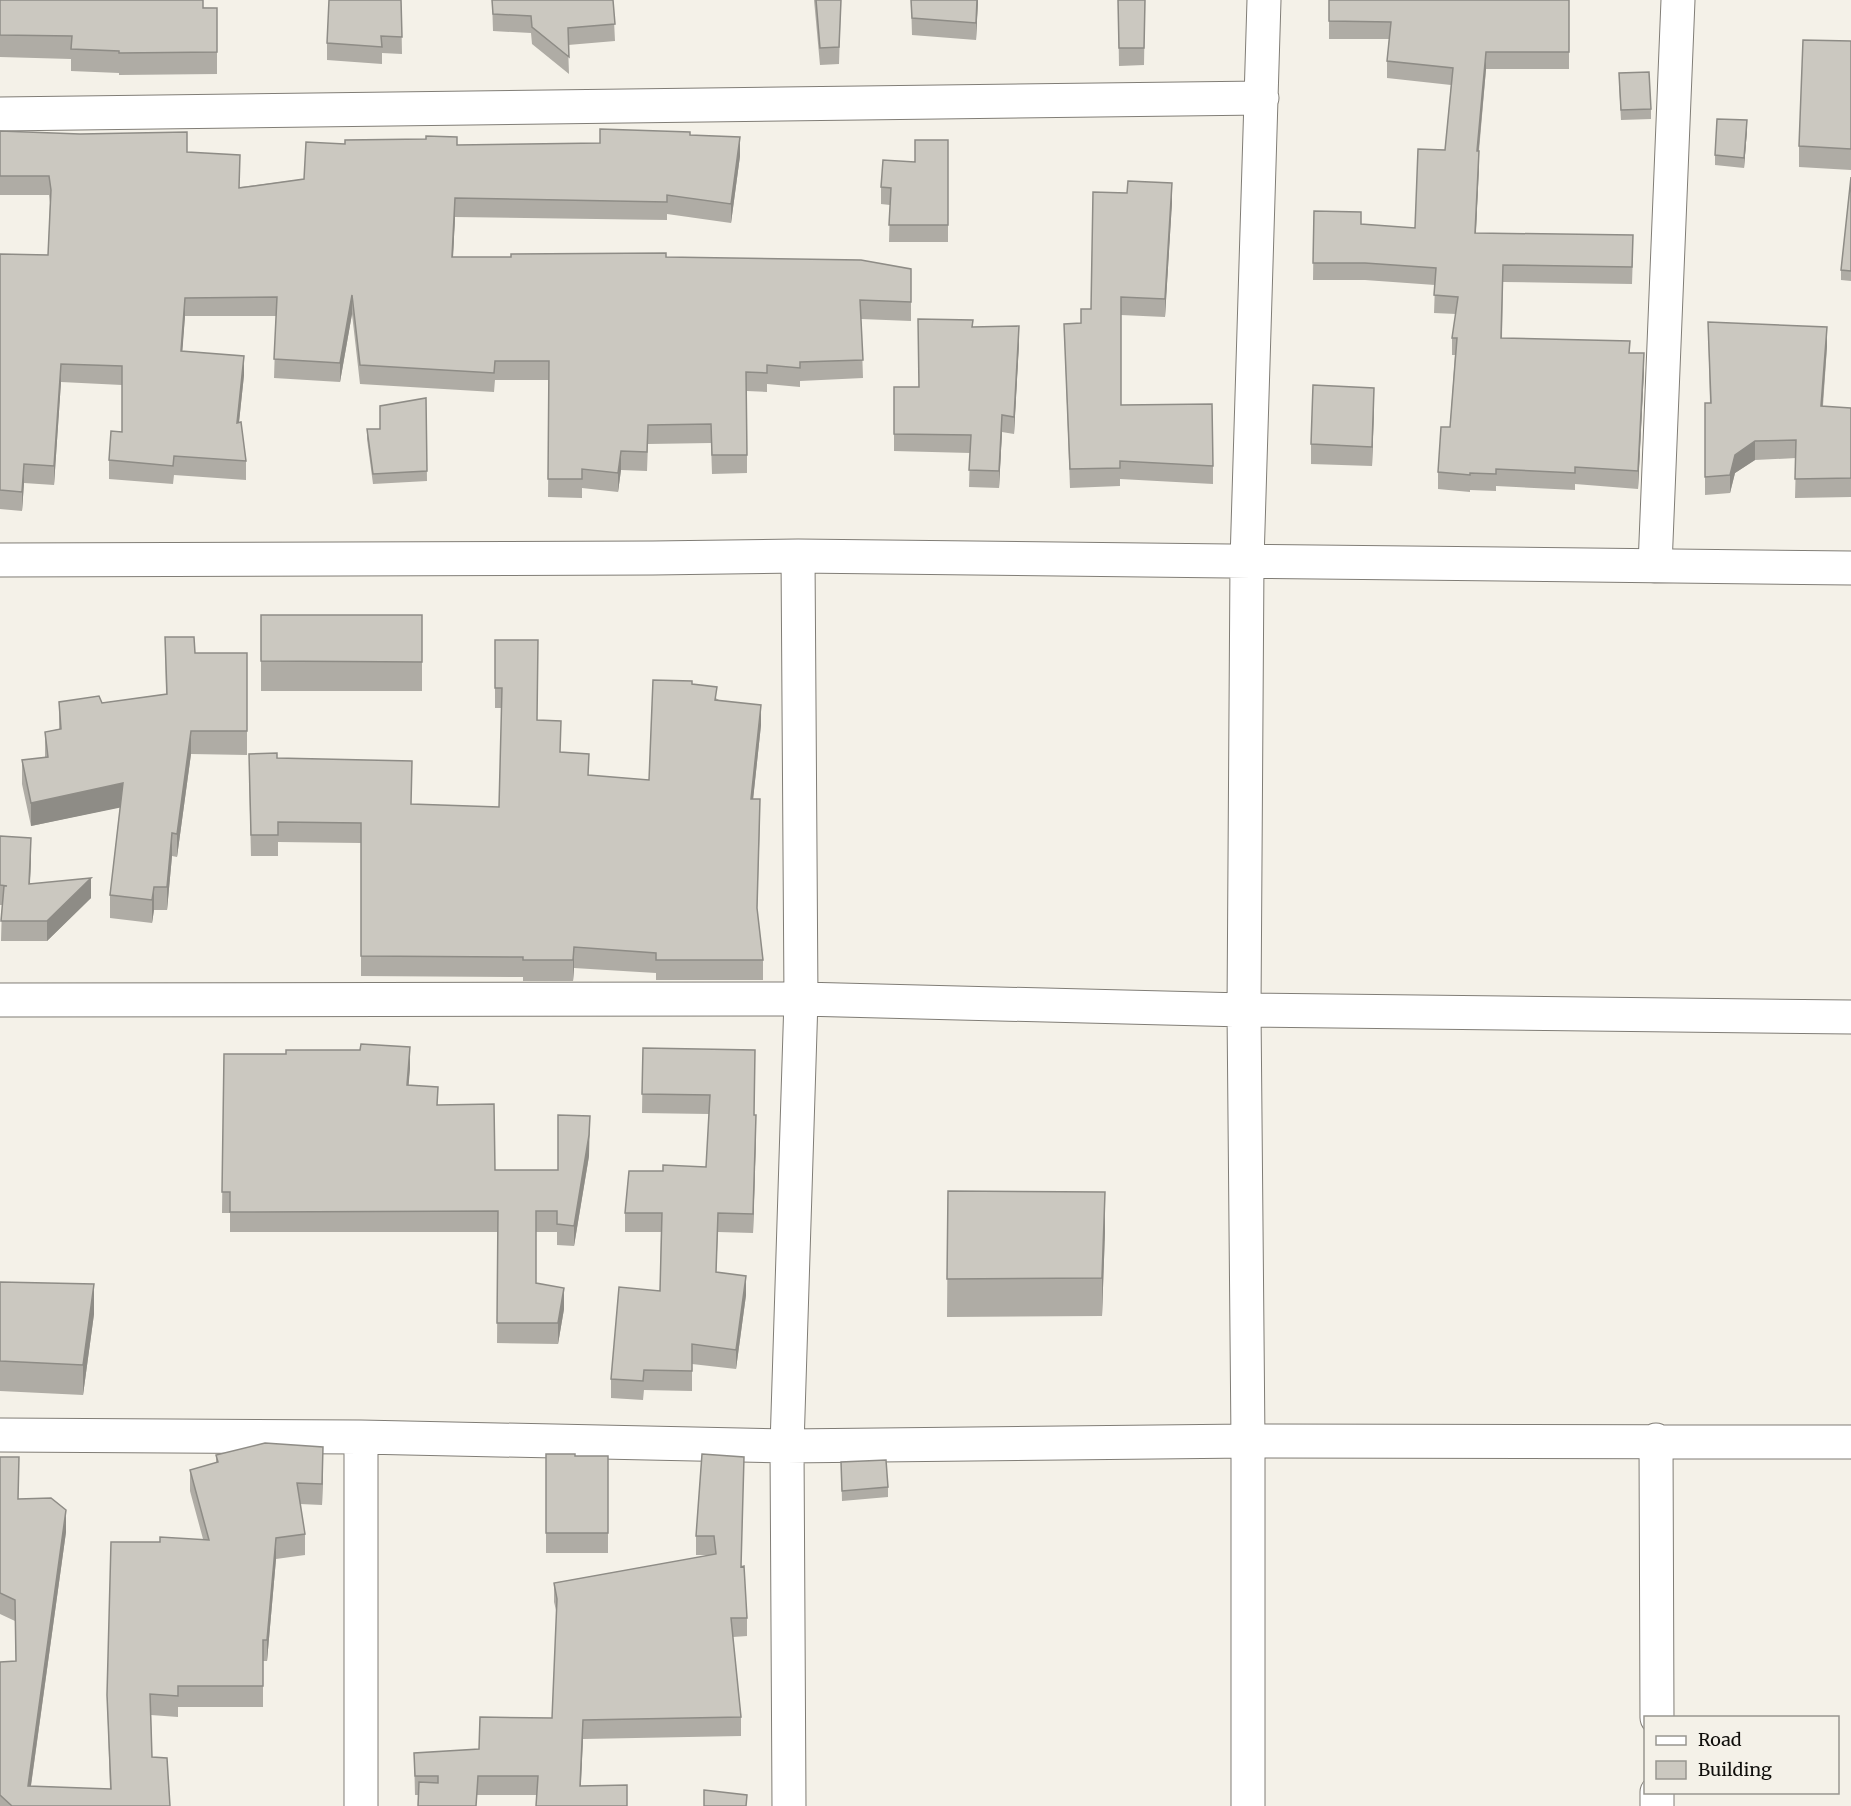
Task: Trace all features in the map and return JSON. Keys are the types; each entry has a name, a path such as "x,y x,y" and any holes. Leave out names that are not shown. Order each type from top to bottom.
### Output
{"street":[{"path":"1248,1806 1248,1441 1244,1010 1247,561 1264,0"},
{"path":"1655,566 1678,0"},
{"path":"0,114 1262,98"},
{"path":"0,560 798,556 1851,568"},
{"path":"789,1806 787,1446 801,999 798,556"},
{"path":"0,1000 801,999 1244,1010 1851,1017"},
{"path":"0,1435 361,1437 787,1446 1248,1441 1851,1442"},
{"path":"361,1437 361,1806"},
{"path":"1656,1440 1657,1716"}],"building":[{"path":"0,0 203,0 203,8 217,8 217,52 119,53 119,51 71,49 72,36 0,35"},
{"path":"329,0 401,0 402,37 381,36 382,47 327,43"},
{"path":"492,0 613,0 615,24 568,28 569,57 532,27 531,16 493,14"},
{"path":"816,0 841,0 839,47 820,48"},
{"path":"911,0 977,0 976,23 912,18"},
{"path":"1118,0 1145,0 1144,48 1119,48"},
{"path":"1329,0 1569,0 1569,52 1486,52 1477,151 1479,151 1475,233 1633,235 1632,267 1503,265 1501,338 1630,341 1629,353 1644,353 1638,471 1575,467 1575,473 1496,469 1496,474 1470,473 1470,475 1438,472 1441,427 1450,427 1457,338 1452,338 1458,297 1434,295 1436,268 1365,263 1313,263 1314,211 1361,212 1361,224 1415,228 1418,149 1445,150 1453,68 1387,61 1391,22 1329,21"},
{"path":"1803,40 1851,41 1851,149 1799,146"},
{"path":"1649,72 1651,109 1621,110 1619,73"},
{"path":"1717,119 1747,120 1744,158 1715,155"},
{"path":"600,129 690,132 690,135 740,137 731,204 667,195 667,202 455,198 452,257 511,257 511,254 666,253 666,257 861,260 911,269 911,302 860,300 863,360 800,362 800,368 767,365 767,373 746,372 747,455 712,455 711,424 648,425 647,452 621,451 618,473 582,469 582,479 548,479 549,361 495,361 494,373 360,365 352,295 340,363 274,359 277,297 185,298 181,351 244,356 237,423 241,422 246,461 174,456 173,466 109,460 111,431 122,432 122,366 61,364 54,466 24,464 22,492 0,490 0,254 48,255 51,190 49,176 0,176 0,131 80,134 187,132 187,152 240,155 239,188 304,179 306,142 345,144 345,140 426,139 426,136 457,137 457,145 600,143"},
{"path":"915,140 948,140 948,225 889,225 891,188 881,187 883,160 915,162"},
{"path":"1851,177 1851,271 1841,270"},
{"path":"1128,181 1172,183 1165,299 1121,297 1121,405 1212,404 1213,466 1120,461 1120,468 1070,469 1064,324 1081,323 1081,309 1091,309 1093,192 1127,193"},
{"path":"918,319 973,320 972,327 1019,326 1014,417 1002,415 999,471 969,470 971,435 894,434 894,387 919,387"},
{"path":"1708,322 1827,327 1821,406 1851,408 1851,478 1795,479 1796,440 1755,441 1735,455 1730,475 1705,477 1705,403 1711,403"},
{"path":"1313,385 1374,388 1372,447 1311,444"},
{"path":"426,398 427,471 373,474 367,429 380,429 380,406"},
{"path":"261,615 422,615 422,662 261,661"},
{"path":"165,637 194,637 195,653 247,653 247,731 191,731 177,834 172,833 167,887 154,887 152,900 110,895 123,783 31,803 22,760 48,757 45,732 61,729 59,702 99,696 102,703 167,694"},
{"path":"495,640 538,640 537,720 561,721 560,752 589,754 588,775 649,780 653,680 692,681 692,684 717,687 715,700 761,705 751,799 760,799 757,908 763,960 656,960 656,953 574,947 573,960 523,960 523,957 361,956 361,823 278,822 278,835 251,835 249,754 277,753 277,758 412,761 411,804 499,807 502,688 495,688"},
{"path":"0,836 31,838 29,884 91,878 47,921 1,921 4,886 7,886 0,885"},
{"path":"361,1044 410,1047 407,1085 438,1087 437,1105 494,1104 495,1170 558,1170 558,1115 590,1116 574,1226 557,1224 557,1211 536,1211 536,1283 564,1288 558,1323 497,1323 498,1211 230,1212 230,1192 222,1192 224,1054 286,1054 286,1050 360,1050"},
{"path":"643,1048 755,1050 754,1115 756,1115 753,1214 718,1213 716,1272 746,1276 736,1350 692,1344 692,1371 644,1370 643,1381 611,1379 619,1287 660,1291 662,1213 625,1213 629,1171 663,1171 663,1165 706,1167 710,1095 642,1094"},
{"path":"948,1191 1105,1192 1102,1278 947,1279"},
{"path":"0,1282 94,1284 83,1365 0,1361"},
{"path":"265,1443 323,1447 322,1484 297,1483 305,1534 276,1538 267,1640 263,1640 263,1686 178,1686 178,1696 150,1694 152,1757 167,1758 170,1806 12,1806 0,1795 0,1662 16,1661 15,1600 0,1593 0,1457 19,1457 18,1499 51,1498 66,1510 28,1786 111,1789 107,1695 111,1542 160,1542 160,1537 209,1540 190,1470 218,1462 216,1455"},
{"path":"546,1454 608,1456 608,1533 546,1533"},
{"path":"702,1454 744,1457 741,1567 744,1566 747,1618 731,1618 741,1717 583,1720 580,1786 627,1785 627,1806 536,1806 538,1776 478,1776 476,1806 418,1806 419,1782 438,1783 438,1776 415,1776 414,1753 479,1749 480,1717 552,1718 557,1599 554,1583 716,1554 714,1536 696,1536"},
{"path":"886,1460 888,1487 842,1491 841,1462"},
{"path":"704,1790 747,1795 746,1806 704,1806"}]}
